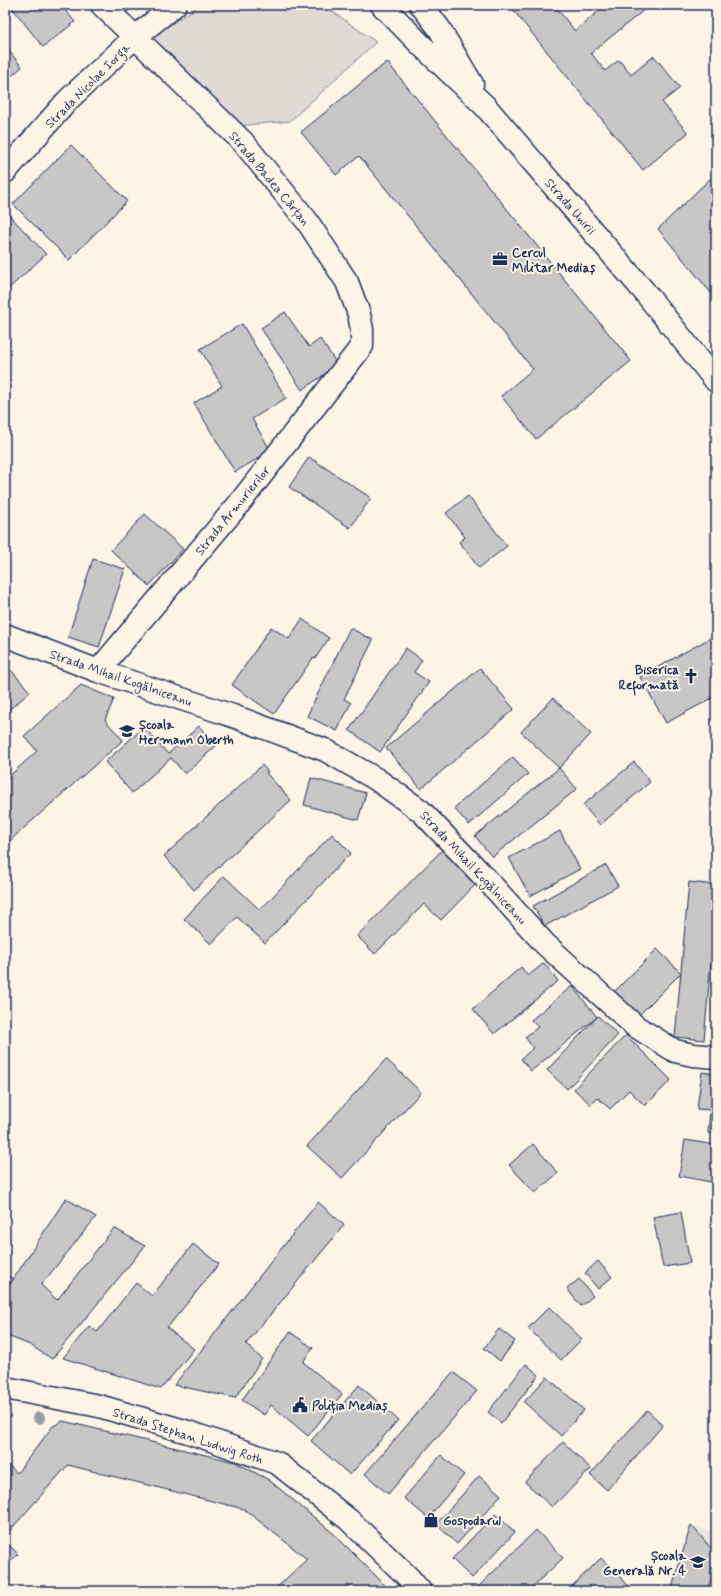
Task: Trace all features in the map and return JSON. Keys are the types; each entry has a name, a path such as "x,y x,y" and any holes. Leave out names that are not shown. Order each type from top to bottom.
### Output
{"street":[{"name":"Strada Badea Cârțan","path":"102,5 134,38 243,142 307,221 347,282 359,314 362,330 362,346"},
{"name":"Strada Nicolae Iorga","path":"5,172 68,100 134,38 175,5"},
{"name":"Strada Unirii","path":"421,5 439,28 485,106"},
{"name":"Strada Unirii","path":"384,6 420,44 485,106 643,290 716,381"},
{"name":"Strada Armurierilor","path":"98,671 238,504 362,346"},
{"name":"Strada Mihail Kogălniceanu","path":"5,635 98,671 234,716 325,750 376,779 421,811 488,881 544,944 635,1026 675,1051 693,1055 716,1057"},
{"name":"Strada Stephan Ludwig Roth","path":"5,1388 99,1406 188,1432 277,1464 349,1520 408,1576 420,1591"}],"shaded area":[{"path":"200,5 323,5 376,42 290,121 236,126 146,41"},
{"name":"Școala Generală Nr. 4","path":"691,1525 716,1534 716,1591 671,1591"}],"building":[{"path":"10,5 61,5 75,22 43,47"},
{"path":"110,5 136,5 120,17"},
{"path":"509,5 554,5 575,31 606,5 650,5 591,53 605,71 619,60 631,75 654,56 680,88 662,102 688,133 643,170"},
{"path":"5,46 22,67 5,81"},
{"path":"387,62 631,361 536,439 501,396 533,369 359,156 336,175 301,132"},
{"path":"71,145 127,201 69,260 13,204"},
{"path":"716,173 716,299 658,229"},
{"path":"7,213 46,254 5,292 5,215"},
{"path":"285,312 309,347 320,339 338,365 302,390 261,328"},
{"path":"242,324 286,398 252,419 271,451 235,472 194,403 222,386 200,349"},
{"path":"309,457 371,498 350,528 289,487"},
{"path":"468,496 507,546 479,568 459,542 465,537 446,513"},
{"path":"5,514 9,515 5,540"},
{"path":"145,514 183,549 149,586 111,550"},
{"path":"93,559 125,569 99,647 68,637"},
{"path":"302,619 329,638 315,659 313,658 274,714 232,685 271,627 289,639"},
{"path":"350,628 373,640 344,699 351,703 337,731 307,716"},
{"path":"712,637 716,645 716,696 666,723 640,677"},
{"path":"406,648 422,660 414,672 429,682 380,752 349,730"},
{"path":"5,663 30,692 5,713"},
{"path":"480,668 514,709 421,789 386,748"},
{"path":"81,685 114,699 105,720 123,740 5,845 5,780 37,751 24,736"},
{"path":"553,698 591,734 559,768 521,732"},
{"path":"199,726 216,746 185,774 171,758 132,793 105,762 144,727 168,754"},
{"path":"513,757 528,774 469,825 454,808"},
{"path":"634,762 650,782 600,825 583,805"},
{"path":"262,765 268,772 266,773 291,800 194,890 164,856"},
{"path":"559,768 577,789 492,857 475,836"},
{"path":"311,778 366,793 358,820 304,805"},
{"path":"560,831 580,869 530,896 509,858"},
{"path":"332,834 351,853 265,943 237,917 211,944 184,919 224,876 260,910"},
{"path":"444,848 478,882 441,920 424,904 375,954 357,936"},
{"path":"606,865 618,886 545,926 533,906"},
{"path":"689,882 716,885 716,906 704,1040 675,1037"},
{"path":"657,949 681,973 638,1016 614,992"},
{"path":"544,963 558,981 494,1034 473,1009 521,967 528,976"},
{"path":"572,986 597,1017 531,1071 521,1059 533,1048 525,1037 538,1027 531,1020"},
{"path":"598,1016 618,1035 567,1089 547,1070"},
{"path":"626,1035 671,1080 645,1106 629,1090 610,1109 598,1098 591,1105 574,1089"},
{"path":"386,1059 421,1092 342,1178 307,1146"},
{"path":"702,1072 716,1074 716,1134 708,1133 710,1110 697,1109"},
{"path":"685,1140 716,1145 716,1183 679,1176"},
{"path":"533,1144 558,1173 535,1193 509,1165"},
{"path":"66,1198 96,1217 41,1285 57,1300 114,1228 145,1246 52,1359 30,1345 5,1335 5,1292"},
{"path":"318,1202 344,1225 246,1344 262,1359 235,1398 174,1385"},
{"path":"681,1212 690,1263 663,1267 653,1217"},
{"path":"193,1244 219,1264 167,1328 194,1349 161,1389 63,1358 89,1326 97,1332 136,1283 152,1296"},
{"path":"598,1261 612,1277 598,1289 585,1273"},
{"path":"5,1275 13,1279 5,1292"},
{"path":"579,1279 593,1296 581,1306 567,1289"},
{"path":"549,1307 582,1339 561,1360 528,1328"},
{"path":"499,1329 515,1341 500,1361 484,1348"},
{"path":"290,1332 313,1348 303,1362 342,1394 308,1436 271,1405 264,1415 242,1400"},
{"path":"526,1364 539,1375 501,1423 488,1412"},
{"path":"453,1372 477,1391 388,1494 365,1474"},
{"path":"547,1377 584,1410 561,1436 524,1402"},
{"path":"359,1385 398,1420 350,1475 311,1441"},
{"path":"647,1410 663,1425 607,1490 590,1475"},
{"path":"63,1421 235,1462 269,1480 334,1534 385,1585 379,1591 273,1591 307,1559 244,1509 68,1465 5,1536 5,1462 17,1473 53,1426"},
{"path":"563,1442 591,1469 552,1507 525,1482"},
{"path":"441,1455 464,1475 428,1518 404,1498"},
{"path":"479,1476 501,1495 457,1544 436,1524"},
{"path":"495,1514 515,1532 472,1578 452,1559"},
{"name":"Școala Generală Nr. 4","path":"691,1525 716,1554 716,1569 706,1591 671,1591"},
{"path":"536,1530 563,1558 528,1591 478,1591 476,1589"},
{"path":"5,1541 18,1554 5,1567"},
{"path":"601,1558 634,1591 567,1591"}],"place":[{"name":"Cercul Militar Mediaș","path":"500,259"},
{"name":"Biserica Reformată","path":"691,676"},
{"name":"Școala Hermann Oberth","path":"127,731"},
{"name":"Poliția Mediaș","path":"300,1405"},
{"name":"Gospodarul","path":"431,1520"},
{"name":"Școala Generală Nr. 4","path":"698,1562"}]}
